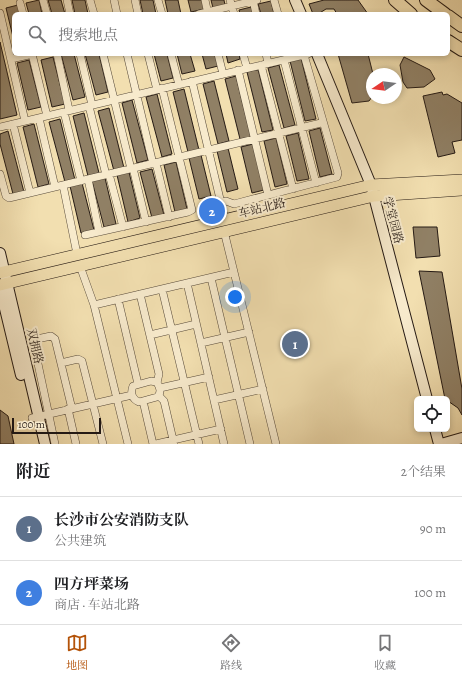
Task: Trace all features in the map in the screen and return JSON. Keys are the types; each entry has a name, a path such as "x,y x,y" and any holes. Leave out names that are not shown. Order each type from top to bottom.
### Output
{"highway":[{"path":"395,0 409,12"},
{"path":"426,0 442,12"},
{"path":"450,17 462,26"},
{"path":"450,42 462,50"}],"main road":[{"name":"车站北路","path":"2,273 77,254 224,225 372,190 462,180"},
{"name":"车站北路","path":"372,190 462,190"},
{"name":"车站北路","path":"2,285 80,266 224,225"}],"street":[{"path":"43,0 46,12"},
{"path":"67,0 70,12"},
{"path":"90,0 93,12"},
{"path":"114,0 117,12"},
{"path":"135,0 138,12"},
{"path":"158,0 161,12"},
{"path":"205,0 208,12"},
{"path":"210,12 231,3 254,0 256,12"},
{"path":"274,0 277,12"},
{"path":"295,0 300,12"},
{"path":"20,3 22,12"},
{"path":"0,13 25,121"},
{"path":"11,59 24,56"},
{"path":"33,56 47,116"},
{"path":"57,56 67,111 84,180 99,232"},
{"path":"80,56 90,105 107,175 123,227"},
{"path":"103,56 146,222"},
{"path":"128,56 169,217"},
{"path":"85,235 169,217 192,210 180,157 149,56"},
{"path":"172,56 179,84"},
{"path":"218,56 222,74"},
{"path":"244,56 247,68"},
{"path":"266,56 265,64 278,133 293,189"},
{"path":"221,202 226,201 234,204 335,178 338,173 307,56"},
{"name":"学堂园路","path":"318,56 372,190 426,396"},
{"path":"0,127 265,64 286,57 301,128 316,183"},
{"path":"238,70 268,195"},
{"path":"192,81 221,202 224,225 234,272 276,444"},
{"path":"39,118 55,187"},
{"path":"0,174 7,197 107,175 321,123"},
{"path":"13,124 30,193"},
{"path":"63,185 77,254"},
{"name":"双拥路","path":"0,253 2,285 39,416 45,444"},
{"path":"80,266 94,305 128,444"},
{"path":"94,305 234,272"},
{"path":"211,278 250,444"},
{"path":"187,283 224,444"},
{"path":"162,289 199,444"},
{"path":"140,294 159,374 158,389"},
{"path":"118,299 138,384"},
{"path":"150,335 196,324"},
{"path":"201,343 249,332"},
{"path":"55,444 39,416 34,345 35,341 53,337 56,341 61,363 76,444"},
{"path":"61,363 78,359 82,361 103,444"},
{"path":"174,442 164,401 158,389 151,381 138,384 133,388 132,394 137,401 142,401 158,389 209,377"},
{"path":"214,400 263,389"},
{"path":"39,416 132,394"},
{"path":"142,401 153,444"},
{"name":"双拥路","path":"38,444 39,416"},
{"path":"156,444 174,442 221,429"},
{"path":"436,432 440,444 462,438"}],"building":[{"path":"39,0 42,12 28,12 26,3"},
{"path":"48,0 61,0 64,12 51,12"},
{"path":"72,0 85,0 88,12 75,12"},
{"path":"140,0 153,0 156,12 143,12"},
{"path":"165,0 178,0 181,12 168,12"},
{"path":"188,0 202,0 204,9 191,12"},
{"path":"211,0 224,0 225,5 213,8"},
{"path":"324,0 358,0 367,12 336,12 334,9 326,9 321,12 312,12 309,4"},
{"path":"271,1 274,12 260,12 258,4"},
{"path":"18,5 20,12 12,12 12,33 6,8"},
{"path":"251,7 252,12 240,12 239,10"},
{"path":"0,42 17,115 0,119"},
{"path":"62,56 75,56 85,97 73,100"},
{"path":"86,56 99,56 108,92 96,95"},
{"path":"155,56 168,56 173,78 161,81"},
{"path":"178,56 191,56 195,71 182,74"},
{"path":"203,56 216,56 218,66 206,69"},
{"path":"226,56 239,56 240,59 228,63"},
{"path":"339,56 368,56 372,68 366,68 366,101 352,103"},
{"path":"53,57 65,104 52,107 41,60"},
{"path":"404,57 430,70 435,79 424,87 407,88 403,82 402,68 401,68 400,65"},
{"path":"301,58 316,119 305,121 290,61"},
{"path":"29,60 41,107 28,110 17,63"},
{"path":"279,65 295,125 284,128 268,68"},
{"path":"258,69 273,130 262,132 247,72"},
{"path":"236,76 251,137 240,139 225,79"},
{"path":"214,81 229,141 218,144 203,84"},
{"path":"184,89 199,150 188,152 173,92"},
{"path":"442,92 443,95 447,94 462,103 462,140 452,142 455,153 438,157 423,96"},
{"path":"157,94 172,154 162,157 146,97"},
{"path":"132,100 148,160 137,163 122,103"},
{"path":"109,108 124,168 114,171 98,111"},
{"path":"84,113 99,173 88,176 73,116"},
{"path":"60,119 75,180 65,182 49,122"},
{"path":"34,124 49,184 38,187 23,127"},
{"path":"320,128 332,174 320,177 309,131"},
{"path":"8,131 24,192 13,194 0,144 0,134"},
{"path":"298,133 309,179 297,181 286,136"},
{"path":"276,138 287,184 275,187 264,141"},
{"path":"253,144 264,190 252,193 241,147"},
{"path":"228,148 238,189 227,192 217,151"},
{"path":"201,155 211,196 199,199 189,158"},
{"path":"176,162 187,209 175,212 164,165"},
{"path":"152,169 164,215 152,218 140,172"},
{"path":"129,172 140,218 128,222 117,175"},
{"path":"105,178 116,224 104,227 92,181"},
{"path":"82,183 94,230 81,233 70,186"},
{"path":"413,227 437,227 440,256 416,258"},
{"path":"419,271 442,272 462,389 462,415 458,408 450,402 450,396 444,396"},
{"path":"0,410 8,416 14,444 0,444"}],"place":[{"name":"四方坪菜场","path":"212,211"},
{"name":"长沙市公安消防支队","path":"295,344"}]}
